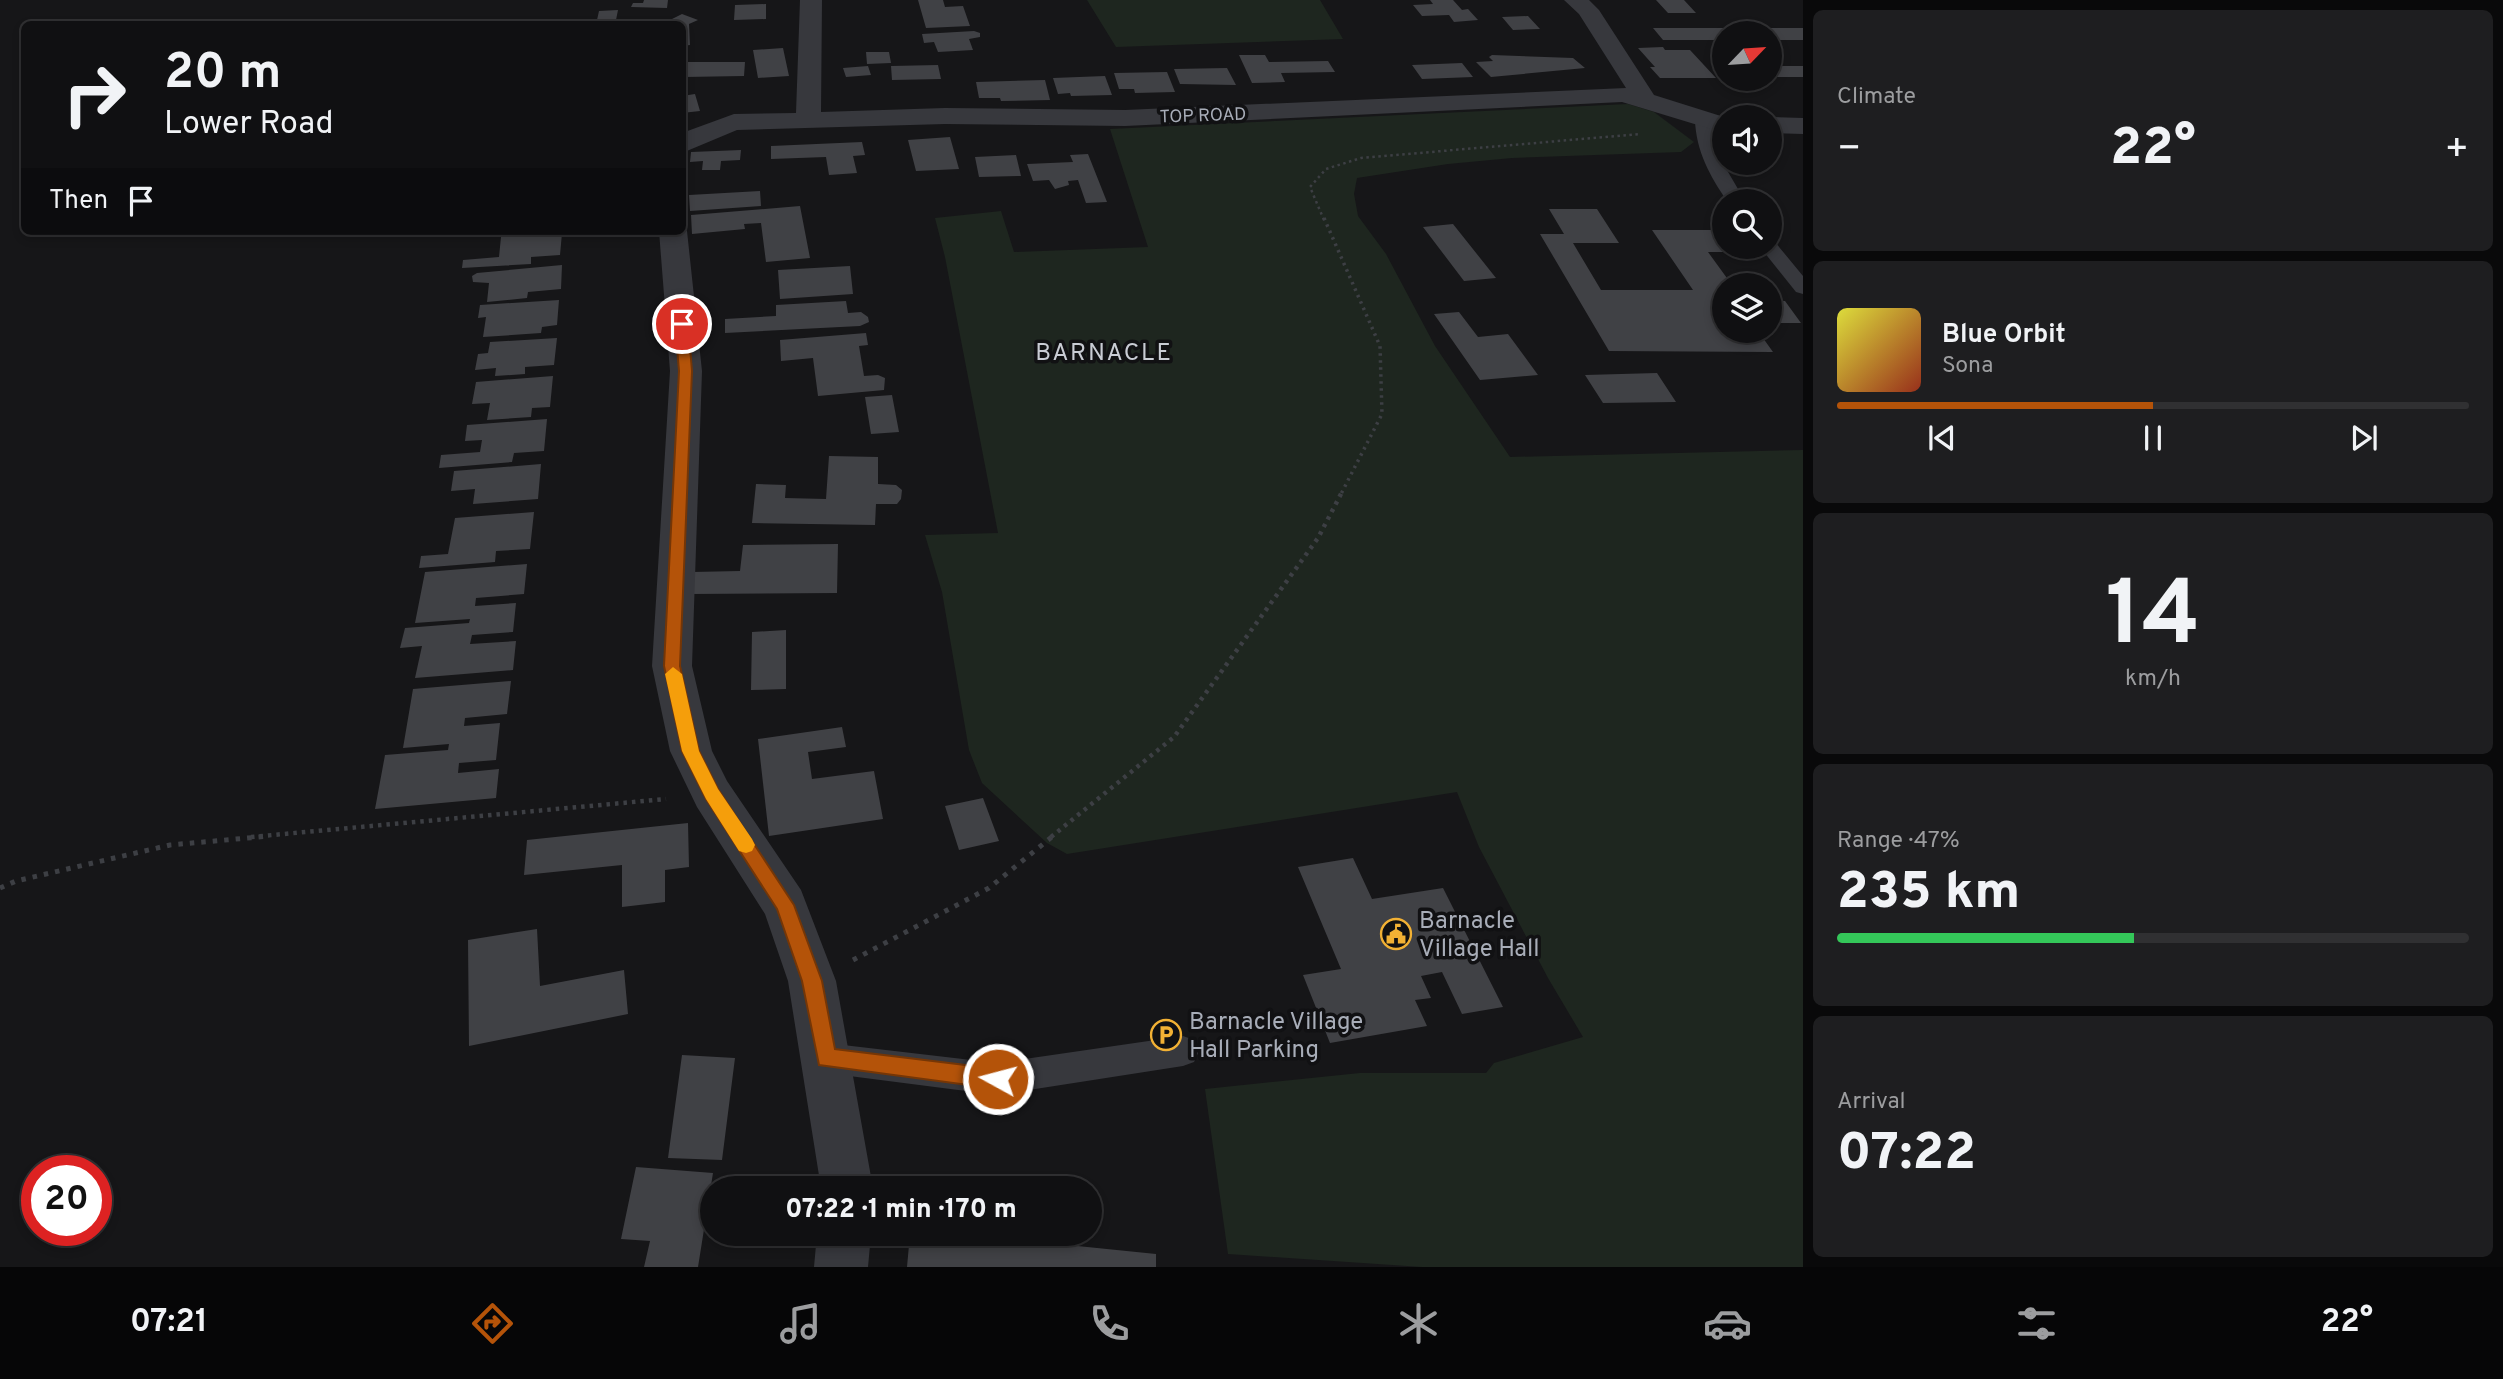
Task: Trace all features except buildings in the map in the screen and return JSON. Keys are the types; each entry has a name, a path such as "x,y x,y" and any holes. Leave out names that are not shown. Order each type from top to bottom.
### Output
{"street":[{"path":"808,120 811,0"},
{"path":"1575,0 1588,10 1644,98"},
{"name":"TOP ROAD","path":"686,142 734,122 945,116 1125,118 1622,95 1644,98 1705,120"},
{"path":"1782,125 1803,126"},
{"path":"673,235 686,371 672,666 691,751 712,794 785,905 812,981 845,1176"},
{"path":"841,1267 843,1246"}],"lane":[{"path":"1705,120 1702,135 1727,189"},
{"path":"1780,259 1803,288"},
{"path":"826,1058 998,1079 1183,1051"}],"path":[{"path":"812,981 989,888 1174,737 1318,538 1382,414 1380,346 1310,187 1326,169 1362,158 1680,130 1705,120"},
{"path":"0,888 16,881 170,845 712,794"}],"shaded area":[{"path":"1087,0 1320,0 1343,39 1116,47"},
{"path":"1628,104 1654,112 1694,142 1681,152 1512,158 1448,164 1357,178 1354,194 1358,216 1386,254 1435,346 1510,457 1803,450 1803,1267 1422,1267 1228,1254 1205,1089 1360,1073 1486,1073 1494,1063 1583,1037 1548,978 1479,847 1457,792 1067,854 1047,843 982,783 969,750 942,592 925,535 998,533 945,257 935,218 1001,211 1014,252 1148,247 1110,129"}],"slow traffic":[{"path":"673,674 691,751 712,794 746,845"}],"place":[{"name":"Barnacle Village Hall","path":"1396,934"},
{"name":"Barnacle Village Hall Parking","path":"1166,1035"}],"district":[{"name":"BARNACLE","path":"1104,352"}],"route":[{"path":"682,324 686,371 672,666 691,751 712,794 785,905 812,981 826,1058 998,1079"}]}
